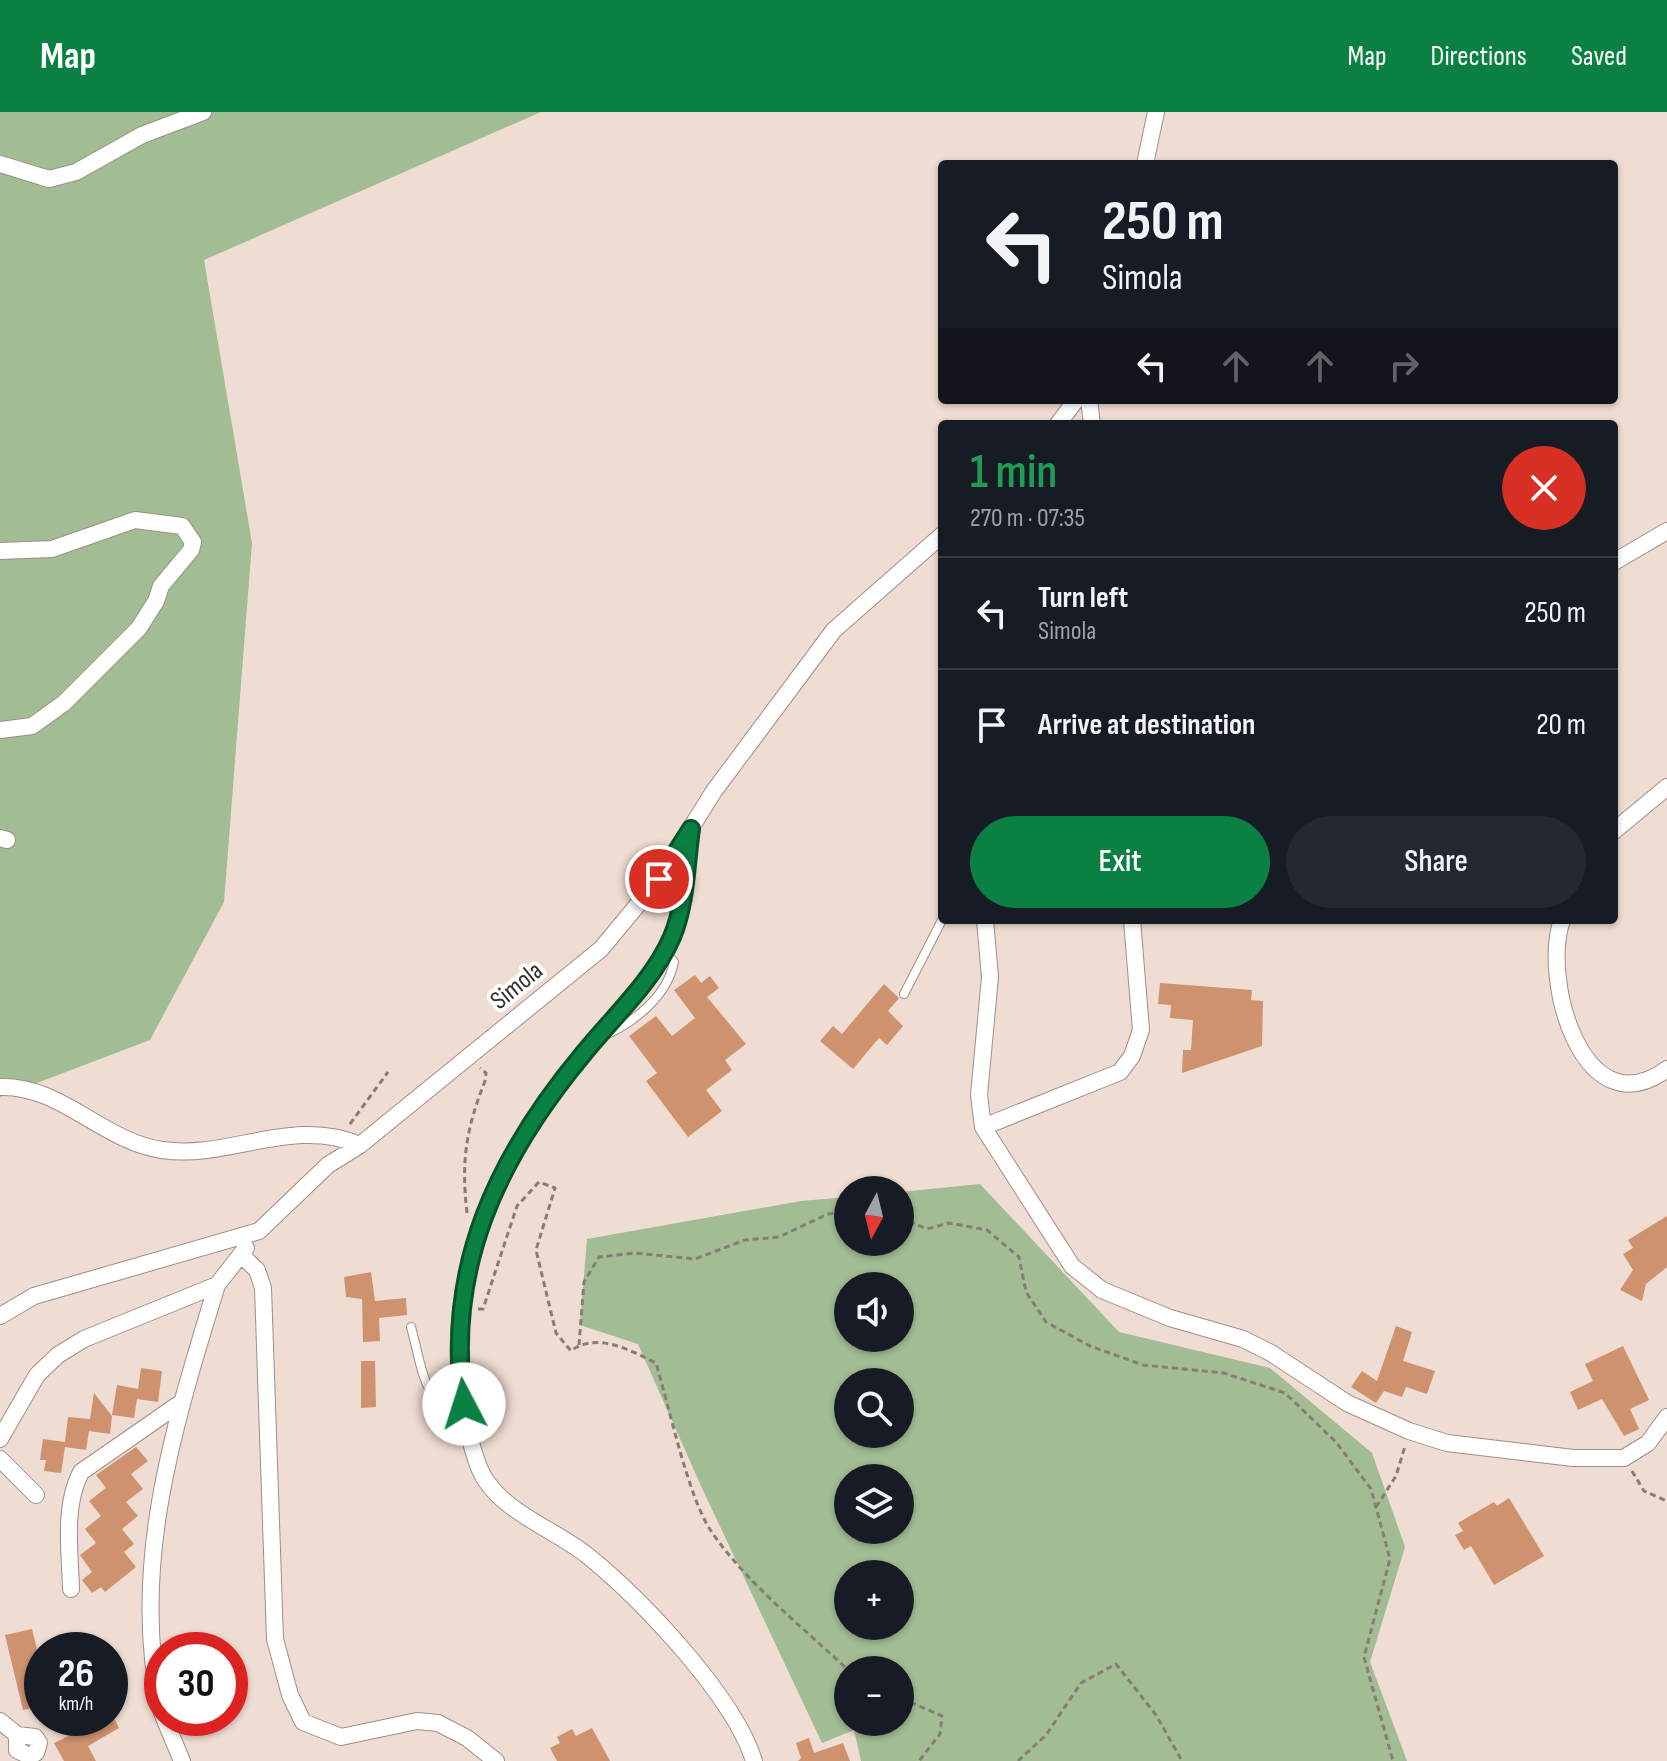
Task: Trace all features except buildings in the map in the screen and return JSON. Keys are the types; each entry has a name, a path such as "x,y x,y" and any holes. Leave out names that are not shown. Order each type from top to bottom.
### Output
{"street":[{"path":"0,164 49,179 76,172 102,154 142,135 203,112"},
{"path":"1146,160 1156,112"},
{"path":"0,551 52,549 135,520 182,526 193,542 191,550 161,586 156,601 139,628 64,703 32,726 0,730"},
{"path":"1618,560 1667,531"},
{"name":"Simola","path":"0,1316 34,1296 259,1231 328,1165 360,1145 601,949 659,879 714,791 834,630 938,539"},
{"path":"1618,828 1667,787"},
{"path":"691,829 680,908 665,952 593,1042 509,1159 472,1249 460,1310 461,1385 479,1468 491,1488 525,1515 588,1556 641,1605 688,1654 723,1706 754,1761"},
{"path":"985,924 990,977 979,1095 983,1127 1072,1266 1102,1290 1170,1318 1243,1339 1347,1403 1409,1431 1463,1445 1573,1458 1624,1458 1648,1443 1667,1417"},
{"path":"983,1127 1120,1072 1132,1056 1141,1030 1132,924"},
{"path":"1560,924 1557,933 1555,975 1579,1052 1603,1078 1628,1083 1652,1080 1667,1069"},
{"path":"0,1087 24,1087 42,1092 101,1129 140,1146 167,1151 299,1134 344,1138 360,1145"},
{"path":"153,1632 151,1583 169,1447 179,1404 217,1285 259,1231"},
{"path":"241,1255 257,1270 263,1288 275,1639 290,1695 303,1722 341,1737 417,1721 438,1723 467,1738 496,1761"},
{"path":"0,1439 37,1375 58,1355 84,1339 217,1285"},
{"path":"71,1589 70,1509 73,1486 81,1472 179,1404"},
{"path":"0,1459 36,1495"},
{"path":"0,1721 17,1735"},
{"path":"171,1736 182,1761"}],"lane":[{"path":"904,994 940,924"},
{"path":"411,1327 432,1399 446,1413 467,1423"}],"path":[{"path":"468,1220 463,1176 465,1139 486,1073 475,1067"},
{"path":"344,1138 359,1108 388,1072"},
{"path":"460,1310 483,1309 517,1206 539,1182 555,1188 536,1250 556,1333 571,1351 579,1345 617,1344 656,1363 692,1483 710,1530 761,1587 834,1657"},
{"path":"579,1345 584,1282 599,1257 635,1253 695,1259 745,1240 779,1237 834,1213"},
{"path":"914,1223 927,1229 949,1223 987,1230 1019,1257 1026,1292 1046,1322 1090,1346 1143,1365 1224,1373 1285,1393 1336,1442 1371,1489 1390,1559 1364,1657 1393,1761"},
{"path":"1376,1507 1396,1476 1409,1431"},
{"path":"1624,1458 1644,1491 1667,1501"},
{"path":"1018,1761 1046,1735 1081,1683 1116,1664 1156,1715 1182,1761"},
{"path":"914,1704 942,1716 940,1734 919,1761"}],"green space":[{"path":"0,112 541,112 204,260 252,543 224,902 150,1040 0,1097"},
{"path":"980,1184 1119,1332 1270,1368 1372,1453 1405,1547 1370,1662 1407,1761 861,1761 855,1736 914,1736 914,1656 834,1656 834,1736 839,1736 822,1743 638,1344 580,1325 587,1239 801,1201 834,1198 834,1256 914,1256 914,1191"}],"route":[{"path":"464,1404 460,1310 463,1283 486,1210 509,1159 537,1116 665,952 680,908 691,829 659,879"}]}
